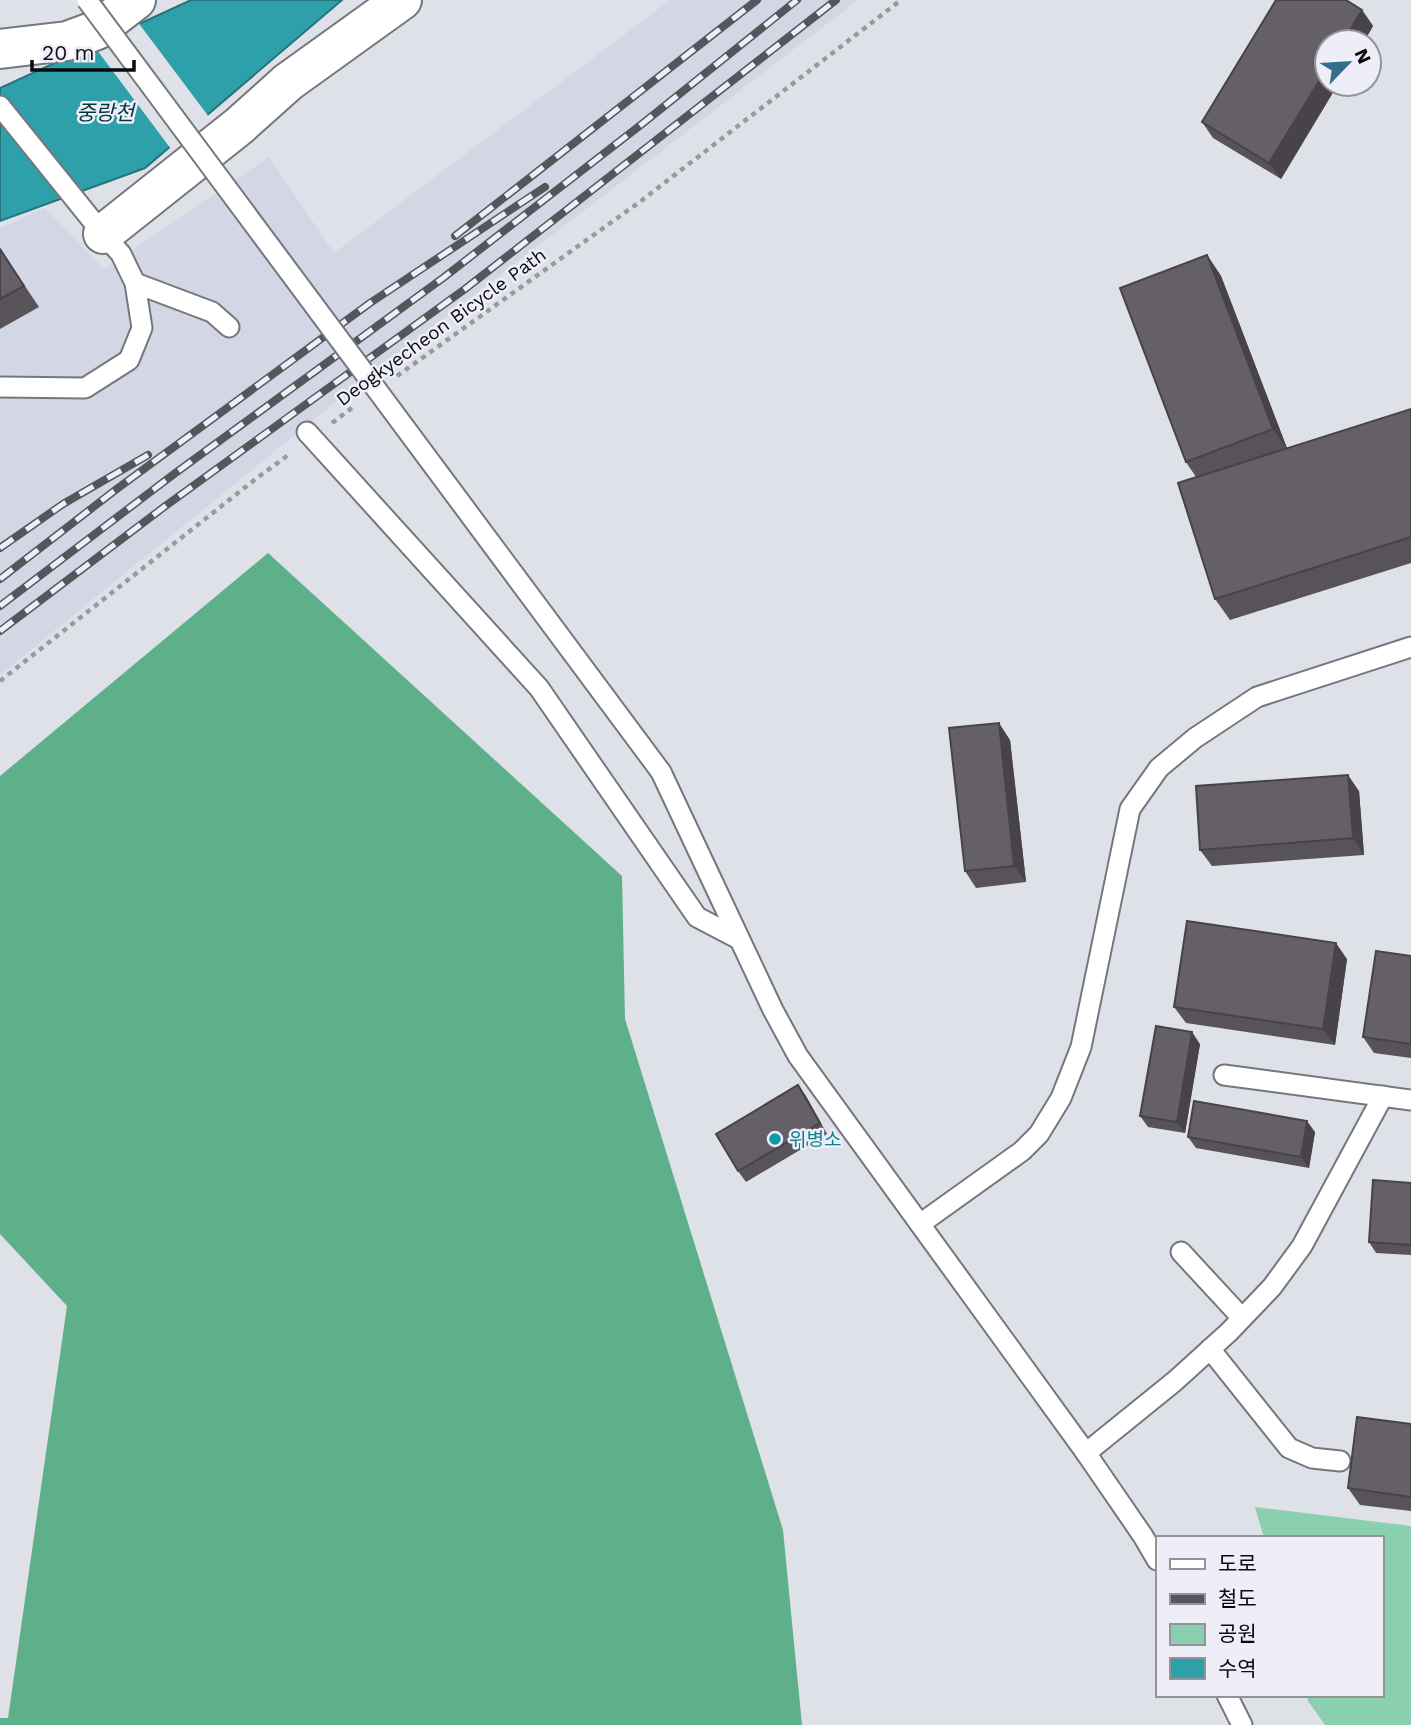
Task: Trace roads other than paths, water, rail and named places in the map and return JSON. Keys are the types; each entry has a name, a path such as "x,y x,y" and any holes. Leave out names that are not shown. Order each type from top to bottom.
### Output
{"street":[{"path":"0,49 67,41 97,30 136,0"},
{"path":"97,226 239,126 288,82 402,0"}],"lane":[{"path":"87,0 661,772 773,1010 798,1056 1086,1453 1156,1558"},
{"path":"0,106 121,254 135,283 142,328 129,360 85,388 0,387"},
{"path":"135,283 212,312 229,327"},
{"path":"309,435 539,688 697,918 739,939"},
{"path":"920,1224 1022,1152 1039,1134 1060,1098 1082,1047 1130,809 1159,768 1195,738 1257,697 1411,646"},
{"path":"1224,1075 1411,1100"},
{"path":"1086,1453 1175,1381 1272,1287 1302,1246 1383,1096"},
{"path":"1181,1252 1242,1318"},
{"path":"1210,1349 1289,1448 1312,1458 1340,1461"},
{"path":"1219,1697 1226,1725"},
{"path":"1228,1697 1242,1725"}],"water":[{"name":"중랑천","path":"191,0 342,0 145,168 0,221 0,88"}],"railway":[{"path":"455,236 757,0"},
{"path":"0,606 174,474 443,278 797,0"},
{"path":"0,631 164,507 465,289 836,0"},
{"path":"0,579 118,488 370,303 545,187"},
{"path":"0,548 63,504 148,455"}],"place":[{"name":"위병소","path":"775,1139"}]}
